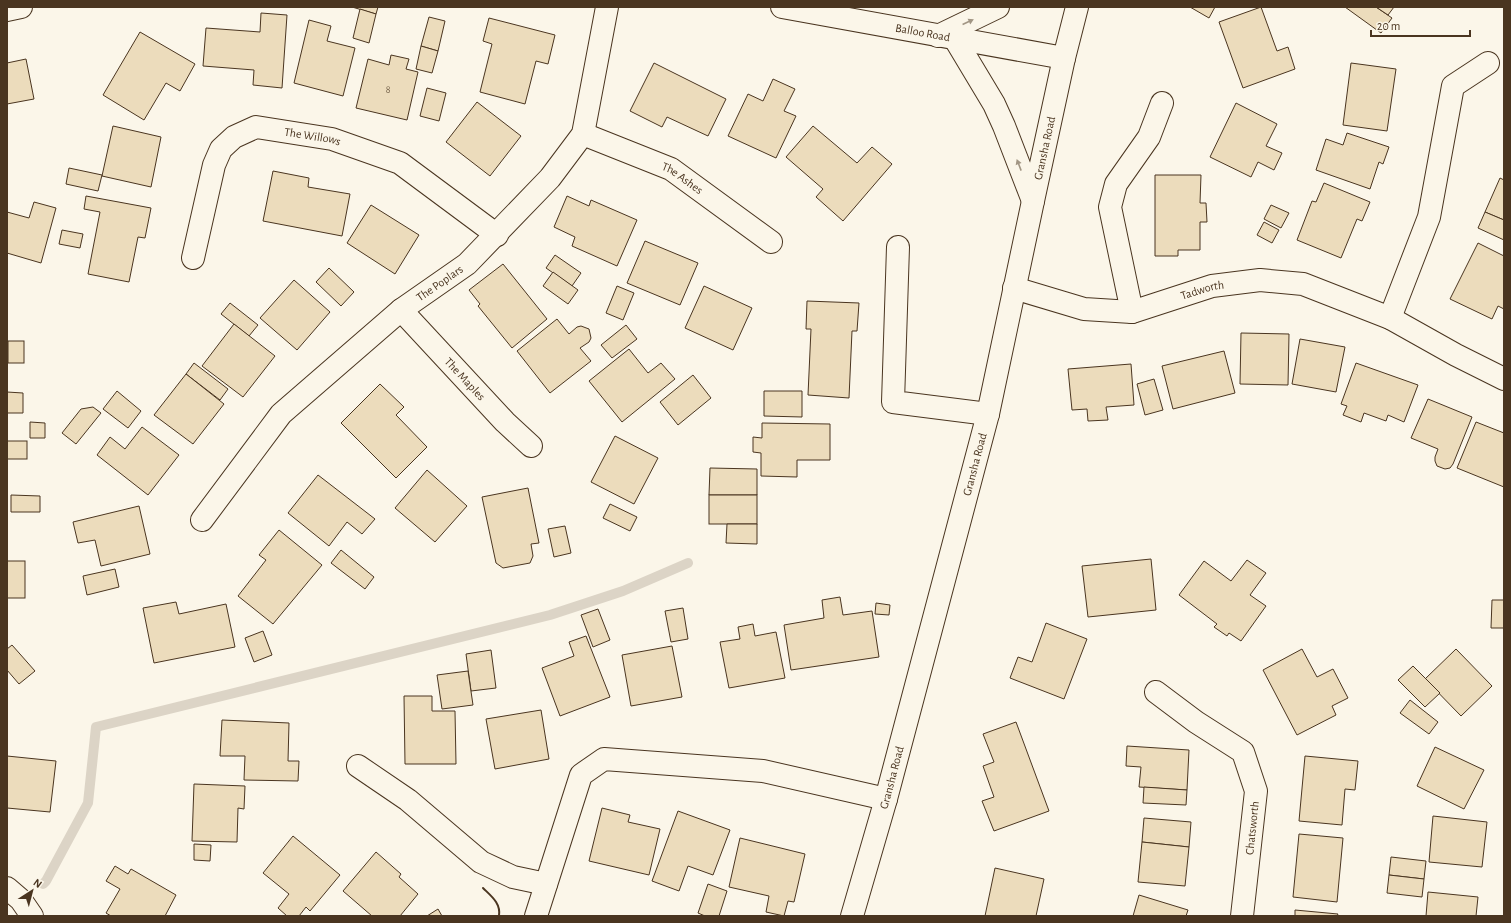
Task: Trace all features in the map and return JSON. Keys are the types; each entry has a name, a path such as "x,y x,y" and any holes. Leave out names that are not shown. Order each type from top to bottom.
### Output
{"street":[{"path":"7,10 21,7"},
{"name":"The Poplars","path":"202,520 281,414 401,310 467,264 497,235 550,178 583,134 607,7"},
{"name":"Balloo Road","path":"782,7 1064,58"},
{"path":"998,7 947,37 994,104 1033,201"},
{"name":"Gransha Road","path":"852,916 886,799 988,414 1064,58 1077,7"},
{"path":"1390,318 1429,217 1454,86 1488,63"},
{"path":"1132,312 1110,208 1116,184 1149,137 1162,103"},
{"name":"The Willows","path":"193,258 214,165 221,149 234,137 256,127 332,139 400,163 497,235"},
{"name":"The Ashes","path":"583,134 670,169 771,242"},
{"path":"898,247 893,402 988,414"},
{"name":"Tadworth","path":"1014,288 1084,309 1132,312 1212,286 1260,280 1303,284 1390,318 1456,355 1504,379"},
{"name":"The Maples","path":"401,310 505,422 531,446"},
{"name":"Chatsworth","path":"1156,692 1196,722 1242,752 1256,791 1242,916"},
{"path":"536,916 581,776 604,759 763,771 886,799"},
{"path":"358,766 408,800 481,862 513,876 546,884"},
{"path":"7,888 20,900 32,916"}],"building":[{"path":"352,7 378,7 376,14"},
{"path":"1190,7 1215,7 1209,18"},
{"path":"1261,7 1277,51 1288,47 1295,69 1243,88 1219,22"},
{"path":"1345,7 1376,7 1392,18 1381,33"},
{"path":"1376,7 1394,7 1388,15"},
{"path":"360,9 376,14 369,43 353,38"},
{"path":"261,13 287,15 282,88 253,85 254,70 203,66 206,28 260,32"},
{"path":"429,17 445,21 438,51 421,46"},
{"path":"489,18 555,35 548,64 536,61 525,104 480,92 492,44 483,41"},
{"path":"309,20 331,26 327,41 355,48 343,96 294,83"},
{"path":"140,32 195,64 180,91 166,83 144,120 103,95"},
{"path":"421,46 438,51 432,73 416,69"},
{"path":"391,55 409,59 406,69 418,72 407,120 356,108 368,59 389,65"},
{"path":"26,59 34,99 7,104 7,63"},
{"path":"654,63 726,99 708,136 667,117 662,127 630,111"},
{"path":"1351,63 1396,69 1387,131 1343,125"},
{"path":"773,79 795,89 784,111 796,116 776,158 728,136 748,94 763,101"},
{"path":"427,88 446,93 439,121 420,116"},
{"path":"477,102 521,136 490,176 446,142"},
{"path":"1236,103 1277,124 1266,146 1282,153 1274,170 1258,162 1251,177 1210,157"},
{"path":"113,126 161,137 151,187 102,176"},
{"path":"813,126 857,163 872,147 892,164 843,221 816,197 823,189 786,157"},
{"path":"1347,133 1389,147 1383,164 1379,162 1370,189 1316,170 1326,139 1343,145"},
{"path":"69,168 102,175 98,191 66,184"},
{"path":"273,171 309,178 308,187 350,194 342,236 263,221"},
{"path":"1155,175 1201,175 1200,203 1206,203 1207,222 1200,222 1200,250 1178,250 1178,256 1155,256"},
{"path":"1500,178 1504,180 1504,220 1485,212"},
{"path":"1324,183 1370,202 1362,221 1357,219 1341,258 1297,240 1312,201 1316,202"},
{"path":"86,196 151,208 145,238 138,237 129,282 88,274 100,212 84,209"},
{"path":"567,196 589,206 591,200 637,220 617,266 572,246 575,237 554,227"},
{"path":"34,202 56,208 41,263 7,253 7,212 29,218"},
{"path":"371,205 419,235 395,274 347,243"},
{"path":"1271,205 1289,213 1281,228 1264,219"},
{"path":"1485,212 1504,220 1504,240 1478,228"},
{"path":"1264,222 1279,230 1272,243 1257,235"},
{"path":"62,230 83,234 80,248 59,244"},
{"path":"645,241 698,263 680,305 627,283"},
{"path":"1478,243 1504,256 1504,309 1498,306 1492,319 1450,299"},
{"path":"555,255 581,273 572,286 546,268"},
{"path":"503,264 547,319 512,348 478,306 480,304 469,290"},
{"path":"329,268 354,292 341,306 316,282"},
{"path":"553,272 578,290 568,304 543,286"},
{"path":"294,280 330,312 297,350 260,318"},
{"path":"617,286 634,293 623,320 606,313"},
{"path":"704,286 752,308 733,350 685,328"},
{"path":"807,301 859,303 857,331 852,331 849,398 808,395 811,329 806,329"},
{"path":"230,303 258,325 249,336 221,314"},
{"path":"557,319 569,334 577,327 581,326 589,329 591,338 589,342 580,348 591,361 550,393 517,351"},
{"path":"234,324 275,356 243,397 202,366"},
{"path":"626,325 637,339 612,358 601,345"},
{"path":"1241,333 1289,334 1288,385 1240,384"},
{"path":"1300,339 1345,347 1336,392 1292,384"},
{"path":"8,341 24,341 24,363 8,363"},
{"path":"629,349 648,373 661,363 675,379 622,422 589,381"},
{"path":"1224,351 1235,393 1173,409 1162,366"},
{"path":"194,363 228,389 220,400 186,374"},
{"path":"1356,363 1418,385 1404,422 1388,415 1386,421 1364,413 1361,422 1343,415 1347,406 1341,404"},
{"path":"1131,364 1134,405 1106,407 1108,420 1088,421 1087,409 1072,410 1068,369"},
{"path":"186,374 224,404 193,444 154,415"},
{"path":"693,375 711,398 678,425 660,402"},
{"path":"1154,379 1163,410 1145,415 1137,384"},
{"path":"380,384 404,407 396,415 427,447 396,478 341,423"},
{"path":"117,391 141,411 128,428 103,409"},
{"path":"764,391 802,391 802,417 764,416"},
{"path":"7,392 23,393 23,413 7,413"},
{"path":"1428,399 1472,417 1450,468 1445,469 1437,466 1435,457 1438,449 1411,438"},
{"path":"93,407 101,413 76,444 62,433 81,409"},
{"path":"30,422 45,423 45,438 30,438"},
{"path":"1476,422 1504,433 1504,487 1457,468"},
{"path":"762,423 830,424 830,460 797,460 797,477 761,476 761,453 753,452 753,437 762,438"},
{"path":"142,427 179,455 148,495 97,455 110,437 125,449"},
{"path":"615,436 658,458 634,504 591,482"},
{"path":"7,441 27,441 27,459 7,459"},
{"path":"710,468 757,469 757,495 709,495"},
{"path":"427,470 467,506 435,542 395,508"},
{"path":"318,475 375,519 362,534 347,522 329,546 288,513"},
{"path":"528,488 539,543 531,544 533,556 530,563 503,568 496,563 482,497"},
{"path":"11,495 40,496 40,512 11,512"},
{"path":"709,495 757,495 757,524 709,524"},
{"path":"610,504 637,517 630,531 603,518"},
{"path":"139,506 150,554 101,566 95,540 78,543 73,522"},
{"path":"727,524 757,524 757,544 726,543"},
{"path":"565,526 571,553 554,557 548,529"},
{"path":"279,530 322,565 273,624 238,596 266,560 259,555"},
{"path":"341,550 374,577 365,589 331,563"},
{"path":"1151,559 1156,610 1088,617 1082,566"},
{"path":"1247,560 1266,573 1250,595 1266,606 1241,641 1229,633 1227,636 1214,627 1217,624 1179,595 1204,561 1231,581"},
{"path":"7,561 25,561 25,598 7,598"},
{"path":"115,569 119,587 87,595 83,576"},
{"path":"840,597 843,615 872,611 879,657 791,670 784,625 824,618 822,600"},
{"path":"1492,600 1504,600 1504,628 1491,628"},
{"path":"176,602 179,614 226,604 235,647 154,663 143,608"},
{"path":"876,603 890,605 889,615 875,614"},
{"path":"683,608 688,639 671,642 665,611"},
{"path":"598,609 610,640 593,647 581,615"},
{"path":"1046,623 1087,639 1064,699 1010,678 1018,657 1032,662"},
{"path":"753,624 755,636 776,632 785,678 729,688 720,642 740,639 738,627"},
{"path":"263,631 272,655 254,662 245,638"},
{"path":"586,636 610,697 560,716 542,668 574,656 569,642"},
{"path":"12,645 35,671 19,684 7,670 7,649"},
{"path":"672,646 682,697 631,706 622,655"},
{"path":"1302,649 1317,677 1333,669 1348,698 1332,706 1336,715 1297,735 1263,670"},
{"path":"1456,649 1492,686 1461,716 1425,679"},
{"path":"491,650 496,688 471,691 466,654"},
{"path":"1413,666 1440,693 1425,707 1398,680"},
{"path":"468,671 473,705 442,709 437,675"},
{"path":"404,696 432,696 432,711 455,711 456,764 405,764"},
{"path":"1410,700 1438,722 1429,734 1400,713"},
{"path":"541,710 549,759 495,769 486,719"},
{"path":"222,720 289,723 288,761 299,761 298,781 244,780 245,756 220,756"},
{"path":"1016,722 1049,811 994,831 982,801 994,797 983,766 994,762 983,734"},
{"path":"1127,746 1189,750 1187,790 1139,787 1141,767 1126,766"},
{"path":"1435,747 1484,770 1464,809 1417,786"},
{"path":"7,756 56,761 50,812 7,808"},
{"path":"1305,756 1358,761 1355,790 1345,789 1342,825 1299,821"},
{"path":"194,784 245,786 244,809 238,808 237,842 192,841"},
{"path":"1144,787 1187,790 1186,805 1143,803"},
{"path":"602,808 630,815 628,822 660,829 649,875 589,861"},
{"path":"678,811 730,830 713,875 688,866 679,891 652,881"},
{"path":"1433,816 1487,822 1482,867 1429,862"},
{"path":"1144,818 1191,822 1189,847 1142,842"},
{"path":"1299,834 1343,838 1337,902 1293,897"},
{"path":"293,836 340,875 310,911 306,907 299,916 287,916 278,908 289,894 263,873"},
{"path":"740,838 805,854 794,902 788,901 784,916 766,912 769,896 729,887"},
{"path":"1142,842 1189,847 1185,886 1138,882"},
{"path":"194,844 211,845 210,861 194,860"},
{"path":"376,852 401,874 399,877 418,894 400,916 372,916 343,891"},
{"path":"1391,857 1426,861 1424,879 1389,875"},
{"path":"115,866 128,874 131,869 176,895 165,916 111,916 106,913 120,889 106,881"},
{"path":"995,868 1044,879 1036,916 985,916"},
{"path":"1389,875 1424,879 1422,897 1387,893"},
{"path":"708,884 727,891 719,916 705,916 698,913"},
{"path":"1428,892 1478,897 1476,916 1426,916"},
{"path":"1139,895 1188,910 1186,916 1133,916"},
{"path":"438,909 442,916 427,916"},
{"path":"1295,910 1338,914 1337,916 1295,916"}],"waterway":[{"path":"43,884 88,803 96,727 550,615 623,591 688,563"}],"wall":[{"path":"483,888 497,904 499,916"}]}
